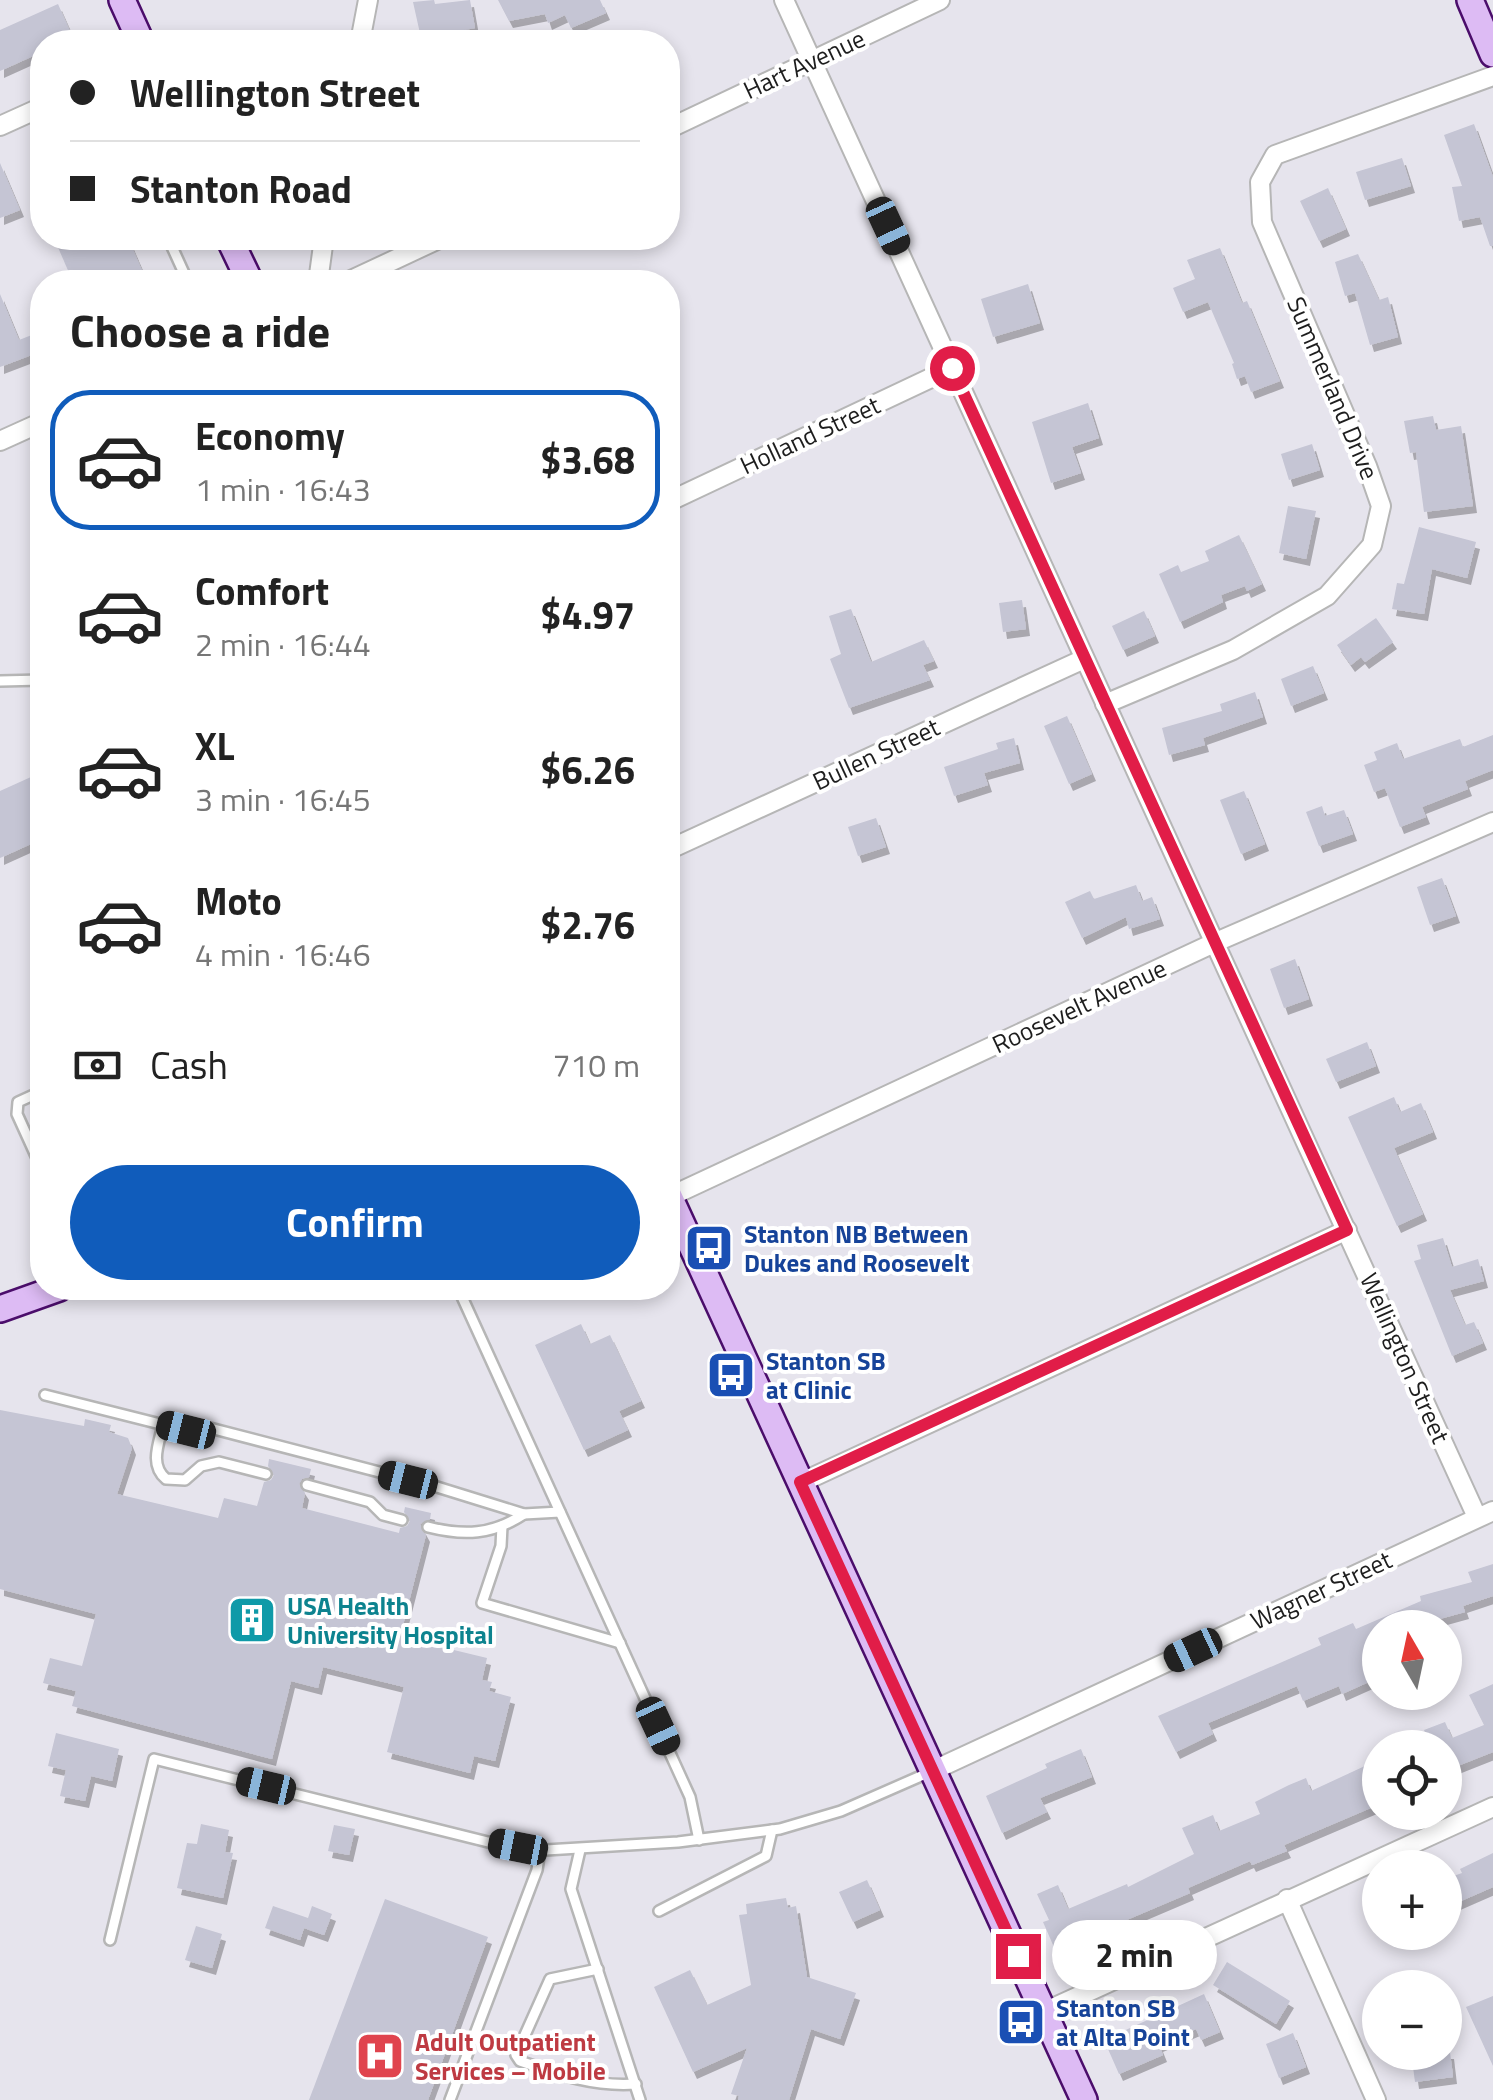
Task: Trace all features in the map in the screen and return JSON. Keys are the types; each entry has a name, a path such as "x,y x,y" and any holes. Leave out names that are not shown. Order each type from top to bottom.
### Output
{"street":[{"path":"122,0 136,30"},
{"path":"362,30 368,0"},
{"name":"Wellington Street","path":"784,0 1347,1230 1485,1514"},
{"name":"Hart Avenue","path":"680,123 940,0"},
{"path":"1470,0 1493,54"},
{"name":"Summerland Drive","path":"1105,704 1233,650 1328,596 1372,544 1380,506 1376,492 1262,222 1260,182 1275,156 1493,76"},
{"path":"0,126 30,112"},
{"path":"373,270 416,250"},
{"name":"Holland Street","path":"680,496 952,368"},
{"path":"0,441 30,427"},
{"name":"Bullen Street","path":"680,844 1084,659"},
{"name":"Roosevelt Avenue","path":"680,1189 1216,942 1493,822"},
{"path":"680,1221 1084,2100"},
{"path":"800,1482 1347,1230"},
{"path":"0,1308 30,1298"},
{"name":"Wagner Street","path":"932,1771 1485,1514"},
{"path":"1044,2012 1493,1806"},
{"path":"1287,1899 1376,2100"}],"lane":[{"path":"0,680 30,680"},
{"path":"30,1096 18,1102 17,1114 30,1143"},
{"path":"463,1300 690,1797 700,1840"},
{"path":"45,1395 208,1436 210,1428 524,1514 560,1512"},
{"path":"163,1425 156,1459 158,1472 166,1479 185,1480 200,1466 219,1462 266,1474"},
{"path":"307,1486 370,1502 383,1515 402,1520"},
{"path":"428,1527 466,1534 502,1526 524,1514"},
{"path":"502,1526 502,1546 482,1603 620,1643"},
{"path":"110,1940 154,1758 488,1842 540,1850 700,1840 772,1830 842,1811 932,1771"},
{"path":"659,1911 766,1856 772,1830"},
{"path":"450,2100 537,1870 540,1850"},
{"path":"580,1850 571,1889 640,2100"},
{"path":"598,1969 550,1979 516,2055 520,2061 574,2080 609,2086 636,2084"}],"building":[{"path":"470,0 475,28 419,30 413,2"},
{"path":"498,0 600,0 606,13 571,28 565,15 548,23 545,14 509,21"},
{"path":"58,4 69,30 30,30 30,57 0,71 0,30"},
{"path":"1474,124 1493,177 1493,246 1480,217 1459,221 1452,187 1462,186 1444,135"},
{"path":"1402,158 1411,186 1365,200 1356,172"},
{"path":"0,163 20,210 0,218"},
{"path":"1328,188 1346,229 1319,241 1300,201"},
{"path":"1220,248 1280,381 1251,392 1245,376 1237,379 1208,302 1183,312 1173,288 1195,279 1187,260"},
{"path":"59,250 133,250 142,270 68,270"},
{"path":"1358,254 1379,300 1388,297 1398,337 1370,345 1355,293 1345,296 1335,262"},
{"path":"1028,284 1040,323 993,337 981,299"},
{"path":"0,294 19,340 30,336 30,356 0,367"},
{"path":"1088,403 1099,438 1072,447 1081,473 1051,483 1032,422"},
{"path":"1433,416 1436,430 1461,426 1473,506 1424,512 1416,452 1410,453 1404,421"},
{"path":"1312,444 1320,470 1289,480 1281,454"},
{"path":"1288,506 1316,511 1306,559 1279,553"},
{"path":"1419,527 1476,542 1467,578 1432,569 1424,614 1392,609 1397,583 1404,584"},
{"path":"1239,535 1262,584 1221,595 1223,602 1180,622 1159,574 1178,565 1181,572 1209,561 1205,551"},
{"path":"1022,600 1026,629 1003,632 999,603"},
{"path":"851,609 871,662 924,640 934,661 923,665 930,680 849,708 830,659 841,654 829,616"},
{"path":"1144,611 1155,636 1123,650 1112,626"},
{"path":"1376,618 1393,642 1365,662 1361,657 1351,665 1337,645"},
{"path":"1313,666 1324,693 1291,706 1281,679"},
{"path":"1255,692 1263,717 1203,738 1205,745 1169,755 1162,728 1222,711 1220,704"},
{"path":"1067,716 1092,774 1069,784 1044,726"},
{"path":"1493,735 1493,770 1465,781 1468,789 1422,807 1426,817 1400,827 1385,788 1374,792 1364,765 1377,760 1374,752 1397,743 1403,759 1460,739 1463,747"},
{"path":"1014,738 1020,763 984,773 988,785 954,796 944,767 998,749 996,743"},
{"path":"30,777 30,844 0,858 0,791"},
{"path":"1244,791 1265,844 1241,854 1220,800"},
{"path":"1322,806 1325,816 1344,810 1353,834 1319,846 1306,812"},
{"path":"876,818 886,847 858,856 848,827"},
{"path":"1442,878 1456,916 1430,925 1417,887"},
{"path":"1136,885 1142,901 1152,897 1160,919 1129,929 1126,917 1082,938 1065,902 1090,891 1094,899"},
{"path":"1295,959 1309,999 1284,1008 1270,969"},
{"path":"1367,1042 1376,1066 1336,1082 1326,1059"},
{"path":"1394,1097 1400,1112 1421,1103 1433,1132 1394,1148 1423,1214 1397,1226 1348,1117"},
{"path":"1443,1238 1452,1267 1478,1259 1484,1281 1450,1290 1465,1325 1474,1322 1483,1343 1452,1356 1414,1261 1421,1259 1417,1245"},
{"path":"581,1324 590,1344 610,1335 641,1401 619,1411 628,1430 584,1450 535,1345"},
{"name":"USA Health University Hospital","path":"0,1410 84,1426 85,1419 111,1425 109,1432 128,1438 132,1448 117,1494 218,1518 224,1498 257,1506 264,1482 274,1475 268,1466 269,1459 311,1469 309,1477 299,1484 305,1493 302,1508 399,1533 410,1521 405,1507 431,1513 430,1519 420,1524 426,1535 400,1637 487,1658 482,1680 492,1682 489,1691 511,1697 495,1761 474,1756 470,1773 387,1752 404,1687 323,1667 318,1688 291,1681 272,1759 72,1706 76,1691 43,1683 50,1658 82,1666 96,1614 0,1589"},
{"path":"1493,1564 1493,1596 1463,1606 1462,1613 1400,1610 1421,1601 1420,1596 1472,1582 1468,1572"},
{"path":"1353,1623 1356,1629 1362,1626 1362,1685 1342,1694 1339,1686 1303,1701 1297,1686 1208,1723 1213,1734 1176,1752 1158,1716 1321,1645 1318,1638"},
{"path":"1493,1684 1493,1752 1462,1764 1462,1734 1484,1725 1469,1695"},
{"path":"1445,1722 1448,1730 1424,1730"},
{"path":"56,1733 119,1749 112,1781 91,1776 85,1801 60,1796 66,1770 48,1766"},
{"path":"1081,1749 1092,1777 1040,1798 1047,1812 1002,1833 986,1796"},
{"path":"1362,1767 1362,1812 1284,1845 1287,1851 1252,1865 1250,1861 1188,1888 1190,1893 1089,1936 1091,1940 1057,1954 1043,1922 1049,1920 1037,1894 1058,1885 1068,1909 1127,1884 1128,1887 1194,1854 1182,1828 1213,1815 1219,1831 1260,1814 1255,1802 1306,1778 1311,1791"},
{"path":"201,1824 229,1830 225,1852 233,1853 223,1898 177,1888 187,1843 197,1844"},
{"path":"334,1825 355,1829 349,1855 328,1851"},
{"path":"1493,1853 1493,1887 1462,1901 1462,1868"},
{"path":"867,1880 880,1910 853,1922 839,1892"},
{"path":"786,1898 788,1908 796,1906 807,1977 856,1993 840,2039 811,2029 789,2100 738,2100 739,2096 731,2094 747,2048 693,2072 654,1987 690,1970 707,2005 751,1985 739,1915 747,1914 746,1904"},
{"path":"385,1899 488,1937 428,2100 309,2100"},
{"path":"273,1906 308,1918 312,1906 332,1914 324,1935 304,1928 300,1940 265,1928"},
{"path":"196,1926 222,1934 212,1968 185,1960"},
{"path":"1227,1962 1290,2001 1276,2024 1213,1985"},
{"path":"1204,1994 1220,2032 1201,2040 1196,2029 1159,2045 1163,2055 1119,2074 1104,2040"},
{"path":"1493,1996 1493,2066 1466,2007"},
{"path":"1293,2033 1306,2067 1279,2078 1266,2044"},
{"path":"1413,2070 1452,2070 1453,2077 1415,2082"}],"place":[{"name":"Stanton NB Between Dukes and Roosevelt","path":"709,1248"},
{"name":"Stanton SB at Clinic","path":"731,1375"},
{"name":"USA Health University Hospital","path":"252,1620"},
{"name":"Stanton SB at Alta Point","path":"1021,2022"},
{"name":"Adult Outpatient Services – Mobile","path":"380,2056"}],"route":[{"path":"952,368 1347,1230 800,1482 1018,1956"}]}
